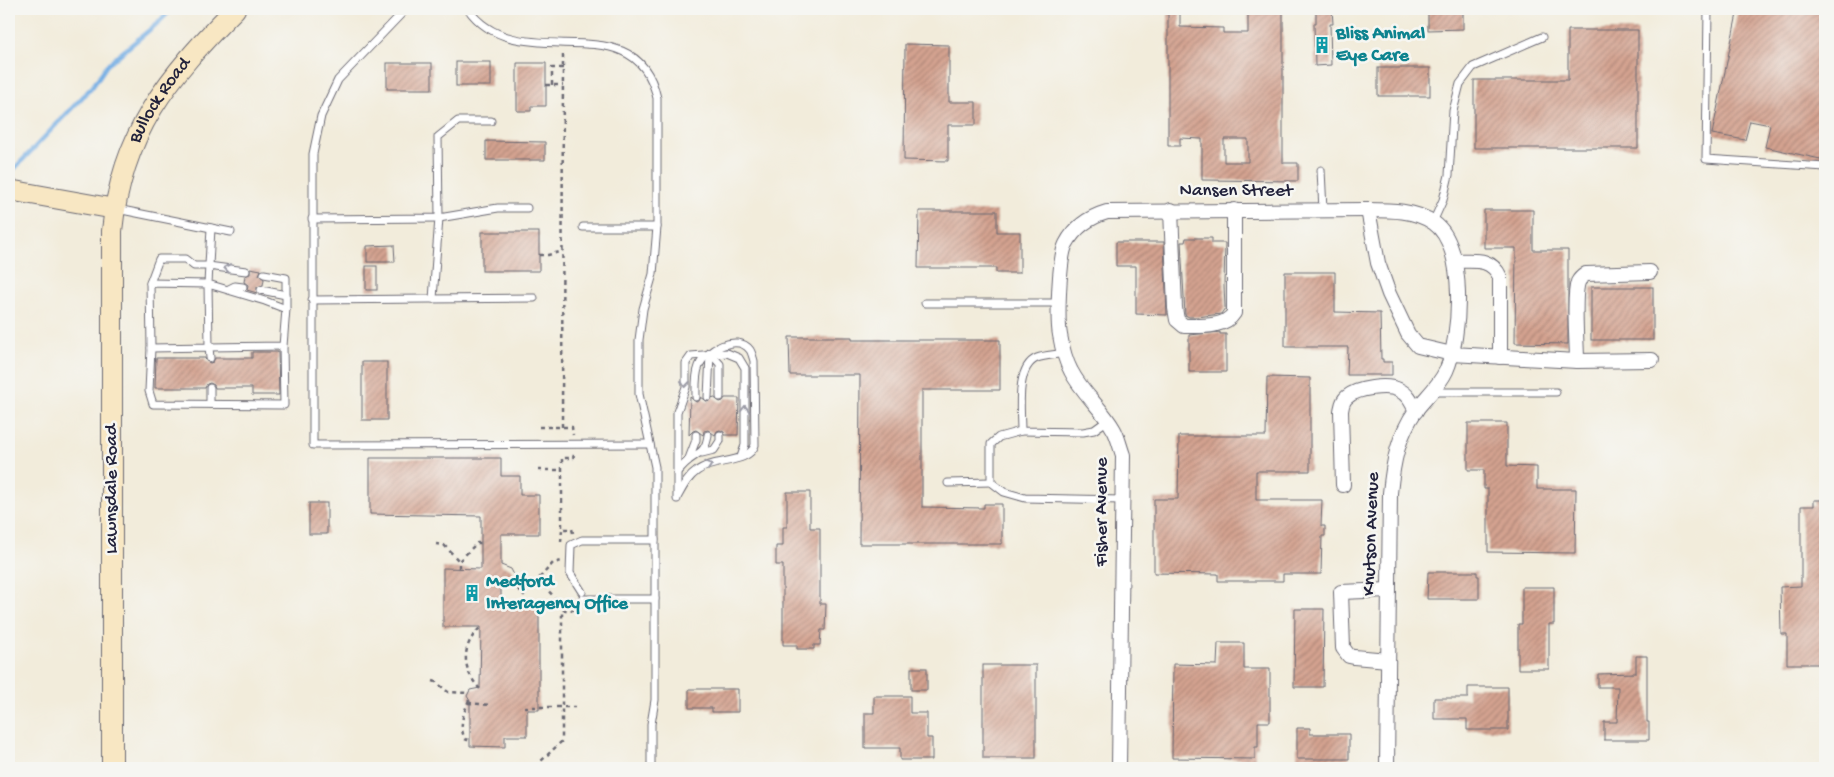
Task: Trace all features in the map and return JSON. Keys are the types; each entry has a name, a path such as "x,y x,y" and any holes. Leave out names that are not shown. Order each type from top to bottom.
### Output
{"street":[{"name":"Bullock Road","path":"114,209 124,169 138,132 148,114 170,79 234,9"},
{"path":"9,190 114,209"},
{"name":"Lawnsdale Road","path":"112,768 112,231 114,209"},
{"path":"1171,210 1176,320 1184,326 1191,326 1222,323 1230,319 1234,313 1234,210"},
{"name":"Nansen Street","path":"1066,244 1073,233 1083,224 1095,216 1107,212 1171,210 1368,210 1418,214"},
{"path":"1368,210 1378,263 1389,294 1408,334 1418,346 1452,354 1500,357 1577,361 1652,360"},
{"name":"Knutson Avenue","path":"1387,768 1390,493 1393,461 1416,411 1446,371 1456,335 1458,301 1456,262 1446,235 1433,222 1418,214"},
{"name":"Fisher Avenue","path":"1066,244 1060,265 1059,332 1064,353 1075,377 1116,432 1122,455 1119,768"},
{"path":"1456,262 1478,260 1489,263 1496,268 1500,277 1500,357"},
{"path":"1577,361 1577,298 1580,278 1586,274 1650,272"},
{"path":"1343,485 1341,411 1347,396 1362,389 1389,387 1400,390 1409,398 1416,411"},
{"path":"1388,660 1354,658 1349,656 1343,648 1341,592 1389,590"}],"lane":[{"path":"406,9 338,80 321,116 313,154 312,445 650,444"},
{"path":"468,9 482,24 498,34 516,38 595,38 612,40 630,48 645,63 653,80 657,98 657,227 653,274 644,309 639,340 639,394 655,467 656,700 651,724 650,768"},
{"path":"1708,9 1706,159 1825,167"},
{"path":"1433,222 1443,200 1450,175 1453,111 1460,84 1473,67 1542,37"},
{"path":"433,299 439,218 438,137 458,120 491,121"},
{"path":"1320,170 1323,210"},
{"path":"312,219 439,218 498,208 527,208"},
{"path":"114,209 232,232"},
{"path":"583,227 657,227"},
{"path":"210,358 208,266 211,228"},
{"path":"246,271 194,266 185,259 158,260 150,283 151,348 149,391 153,404 284,406 283,346 286,278 264,274"},
{"path":"150,283 208,284 286,309"},
{"path":"228,289 235,286 243,287"},
{"path":"261,290 286,295"},
{"path":"312,300 534,298"},
{"path":"925,303 1060,303"},
{"path":"696,397 696,376 699,364 710,353 722,345 733,343 743,344 751,351 754,362 755,444 753,451 741,457 708,464 697,470 686,482 677,499 677,412 686,387 686,363 691,356 710,353 727,353 739,358 745,368 745,445 741,457"},
{"path":"151,348 283,346"},
{"path":"708,398 710,353"},
{"path":"710,353 720,364 720,398"},
{"path":"1021,431 1021,380 1026,367 1036,359 1064,353"},
{"path":"210,388 210,404"},
{"path":"1431,392 1556,392"},
{"path":"991,482 991,444 999,437 1021,431 1083,432 1094,430 1108,420"},
{"path":"688,461 696,435"},
{"path":"702,452 708,435"},
{"path":"677,472 688,461 702,452 714,450 720,441 720,435"},
{"path":"948,483 991,482 1004,492 1025,498 1122,500"},
{"path":"655,599 582,596 570,573 572,546 582,540 656,540"}],"path":[{"path":"562,48 562,427"},
{"path":"552,85 552,68 563,68"},
{"path":"546,85 563,85"},
{"path":"539,255 563,251"},
{"path":"539,427 572,427 574,437"},
{"path":"566,545 561,544 562,458 573,458 574,453"},
{"path":"538,470 562,470"},
{"path":"562,529 572,529 574,531 573,536"},
{"path":"436,544 441,543 444,545 459,561 459,568"},
{"path":"459,561 477,544 481,544"},
{"path":"512,583 524,594 553,563 566,560"},
{"path":"538,580 562,605 562,741 540,762 540,768"},
{"path":"562,610 573,610 573,603"},
{"path":"480,690 469,675 466,660 468,645 475,632 481,627"},
{"path":"433,681 448,692 468,693"},
{"path":"470,740 465,739 462,727 462,717 468,701 490,705"},
{"path":"524,707 575,707"}],"building":[{"path":"1168,9 1180,9 1180,27 1223,28 1223,33 1248,33 1248,9 1283,9 1283,163 1298,163 1298,181 1202,180 1202,139 1180,138 1180,146 1168,146","holes":["1224,139 1248,139 1248,162 1224,162"]},
{"name":"Bliss Animal Eye Care","path":"1316,9 1332,9 1333,24 1330,24 1331,65 1315,66 1314,23 1316,23"},
{"path":"1428,9 1463,9 1463,29 1428,30"},
{"path":"1738,9 1825,9 1825,160 1765,147 1770,125 1750,121 1745,140 1712,134"},
{"path":"1568,30 1638,30 1638,148 1474,148 1474,80 1568,80"},
{"path":"905,44 949,45 949,102 976,102 976,125 948,125 948,161 904,160"},
{"path":"456,62 491,62 491,86 456,86"},
{"path":"387,63 432,63 432,89 387,89"},
{"path":"517,63 546,63 546,106 531,106 531,111 517,111"},
{"path":"1378,68 1430,68 1430,96 1378,96"},
{"path":"486,141 545,142 545,160 486,160"},
{"path":"1484,210 1533,210 1533,250 1568,250 1568,344 1515,343 1516,248 1484,248"},
{"path":"919,211 997,211 997,232 1020,232 1020,273 996,273 996,268 918,268"},
{"path":"482,232 539,232 539,271 482,271"},
{"path":"1186,238 1212,238 1212,243 1225,243 1225,308 1221,314 1197,317 1185,315 1181,242 1185,242"},
{"path":"1116,242 1164,242 1167,315 1136,314 1136,266 1116,266"},
{"path":"394,245 395,262 367,262 367,246"},
{"path":"366,266 377,266 377,290 366,290"},
{"path":"250,268 261,270 259,275 264,279 263,285 257,287 257,293 247,290 248,285 244,282 245,276 250,274"},
{"path":"1285,272 1335,272 1335,312 1380,313 1381,359 1383,359 1383,362 1392,362 1392,375 1347,375 1348,347 1285,347"},
{"path":"1591,287 1653,287 1653,340 1591,340"},
{"path":"1220,332 1220,334 1226,334 1226,372 1189,372 1189,335"},
{"path":"789,337 852,337 852,340 1000,340 1000,390 922,390 922,507 984,508 984,504 1002,504 1002,544 859,544 860,375 790,375"},
{"path":"252,352 278,352 279,395 252,395 252,388 215,388 210,383 205,388 155,388 156,358 205,358 210,363 215,358 252,358"},
{"path":"362,362 387,362 387,420 362,420"},
{"path":"1267,377 1310,378 1310,471 1256,471 1256,500 1322,500 1321,526 1325,526 1325,536 1322,536 1321,574 1283,574 1283,581 1218,581 1218,574 1154,573 1154,499 1178,499 1179,436 1266,436"},
{"path":"690,397 696,402 701,397 708,402 713,397 720,402 725,398 739,398 738,435 725,435 720,430 715,435 708,430 704,431 703,435 696,430 689,435"},
{"path":"1468,423 1507,423 1507,466 1537,467 1537,489 1576,489 1575,553 1488,552 1488,489 1484,489 1484,470 1468,470"},
{"name":"Medford Interagency Office","path":"370,458 501,458 501,476 520,476 520,495 539,495 539,534 501,534 501,565 511,569 514,575 511,580 501,584 501,606 539,606 539,710 527,710 527,736 505,736 505,747 470,746 470,701 467,696 470,690 480,688 481,627 443,627 443,568 481,569 481,516 370,514"},
{"path":"787,492 810,492 810,528 820,528 820,604 826,604 825,630 821,630 820,645 814,645 814,649 797,649 797,645 783,645 783,565 776,565 776,546 783,546 783,527 787,527"},
{"path":"1814,500 1825,500 1825,664 1787,664 1787,634 1781,634 1780,587 1801,586 1801,506 1814,506"},
{"path":"309,503 327,503 327,534 309,534"},
{"path":"1428,572 1477,572 1477,576 1479,576 1479,599 1427,599"},
{"path":"1522,587 1554,587 1554,624 1549,624 1549,669 1518,669 1518,624 1522,624"},
{"path":"1295,609 1324,609 1323,687 1294,687"},
{"path":"1218,643 1244,643 1244,669 1270,669 1270,722 1258,722 1258,747 1255,747 1255,759 1172,758 1173,664 1217,665"},
{"path":"1636,656 1647,656 1647,722 1649,722 1649,740 1604,740 1604,722 1617,722 1618,687 1598,687 1598,674 1636,673"},
{"path":"983,665 1036,665 1036,758 983,758"},
{"path":"911,668 927,668 927,690 911,690"},
{"path":"1468,687 1508,687 1508,730 1467,730 1467,719 1434,719 1434,698 1468,698"},
{"path":"689,689 738,689 738,712 712,712 712,708 689,708"},
{"path":"874,696 910,696 910,713 927,713 927,738 932,738 932,760 900,760 900,748 865,748 865,713 874,713"},
{"path":"1297,728 1310,728 1310,734 1349,734 1349,759 1297,759"}],"waterway":[{"path":"15,168 93,86 107,65 172,9"}],"place":[{"name":"Bliss Animal Eye Care","path":"1322,45"},
{"name":"Medford Interagency Office","path":"472,593"}]}
